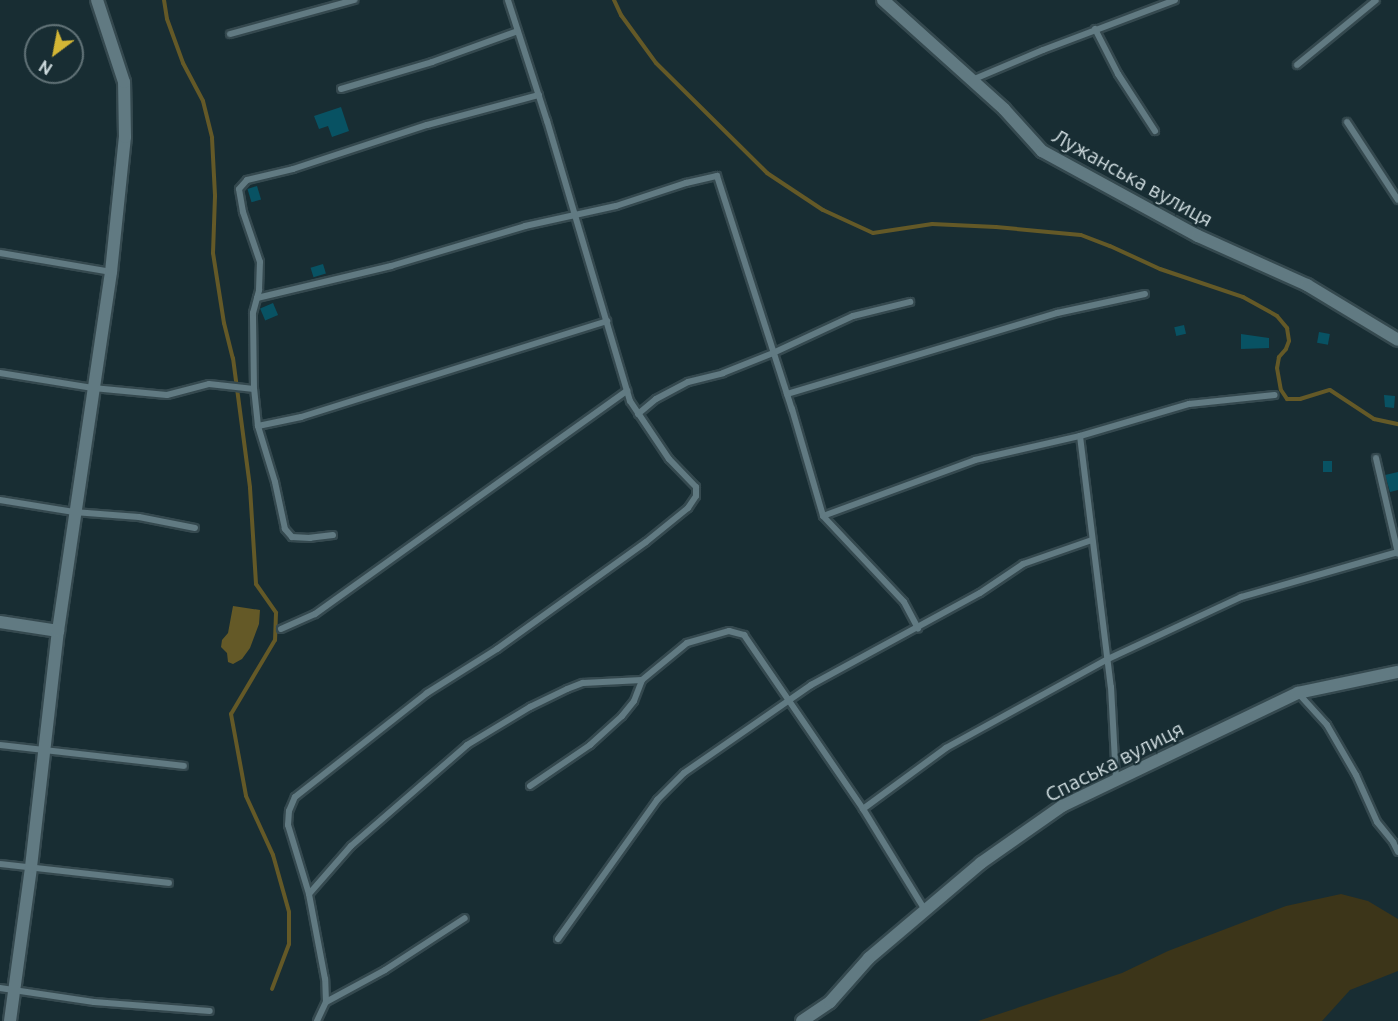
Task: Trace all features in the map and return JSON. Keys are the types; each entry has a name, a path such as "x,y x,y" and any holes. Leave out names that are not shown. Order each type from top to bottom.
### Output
{"street":[{"path":"10,1021 74,512 111,272 125,136 124,82 97,0"},
{"name":"Лужанська вулиця","path":"883,0 972,80 1042,151 1198,236 1307,285 1398,340"},
{"path":"0,622 58,631"},
{"name":"Спаська вулиця","path":"802,1021 830,1002 869,958 981,863 1062,807 1298,693 1344,686 1398,672"}],"lane":[{"path":"230,34 354,0"},
{"path":"317,1021 326,1002 326,979 317,948 309,894 288,825 289,811 295,797 427,693 497,648 646,542 688,508 696,496 696,487 669,459 638,414 627,391 539,95 508,0"},
{"path":"972,80 1095,29 1175,0"},
{"path":"1298,65 1376,0"},
{"path":"1095,29 1118,74 1155,131"},
{"path":"341,88 432,62 519,31"},
{"path":"333,535 310,538 292,537 285,529 275,483 258,426 254,388 253,313 257,298 260,262 243,212 239,189 247,180 293,169 427,125 539,95"},
{"path":"1347,122 1398,200"},
{"path":"257,298 391,266 525,226 575,215 717,176 787,394 823,516 904,602 918,628"},
{"path":"0,253 111,272"},
{"path":"787,394 1058,313 1145,294"},
{"path":"638,414 656,399 688,382 723,373 773,353 853,316 910,302"},
{"path":"258,426 301,417 607,321"},
{"path":"0,373 93,388 167,395 209,384 242,389 254,388"},
{"path":"281,629 315,614 627,391"},
{"path":"823,516 975,460 1080,436 1189,404 1275,396"},
{"path":"1080,436 1108,659 1116,780"},
{"path":"863,809 946,748 1108,659 1241,597 1398,549 1376,458"},
{"path":"0,500 74,512 139,517 195,528"},
{"path":"558,939 657,800 684,773 788,700 980,593 1023,564 1092,540"},
{"path":"530,786 590,745 634,701 642,680 687,643 729,631 744,635 863,809 926,910"},
{"path":"309,894 322,876 351,846 467,745 530,707 583,683 642,680"},
{"path":"1298,693 1326,725 1356,775 1377,822 1398,852"},
{"path":"0,744 43,751 153,760 184,766"},
{"path":"0,864 170,884"},
{"path":"326,1002 384,970 465,918"},
{"path":"0,987 94,1002 210,1011"}],"shaded area":[{"path":"233,606 260,610 259,624 250,648 242,659 233,664 228,662 227,653 221,647 222,640 228,633"},
{"path":"1341,894 1368,901 1398,919 1398,971 1350,990 1322,1021 978,1021 1122,973 1168,951 1286,906"}],"building":[{"path":"341,107 349,131 332,137 328,126 319,129 314,116"},
{"path":"257,186 261,199 252,202 247,189"},
{"path":"323,264 326,274 313,277 311,268"},
{"path":"273,303 278,315 265,320 260,308"},
{"path":"1184,325 1186,334 1176,336 1174,327"},
{"path":"1319,332 1330,334 1328,345 1317,343"},
{"path":"1241,334 1269,338 1269,348 1241,349"},
{"path":"1384,395 1395,396 1394,408 1385,407"},
{"path":"1323,461 1332,461 1332,472 1323,472"},
{"path":"1398,472 1398,490 1390,492 1385,475"}],"waterway":[{"path":"164,0 167,19 183,63 203,101 212,138 215,196 213,253 224,323 233,358 250,488 256,584 276,613 275,640 231,714 246,796 273,855 289,912 289,944 272,989"},
{"path":"614,0 621,15 656,63 767,173 823,210 873,233 932,224 1081,235 1160,269 1243,297 1277,316 1287,328 1289,341 1279,357 1277,368 1281,390 1287,399 1300,399 1330,390 1374,419 1398,424"}]}
